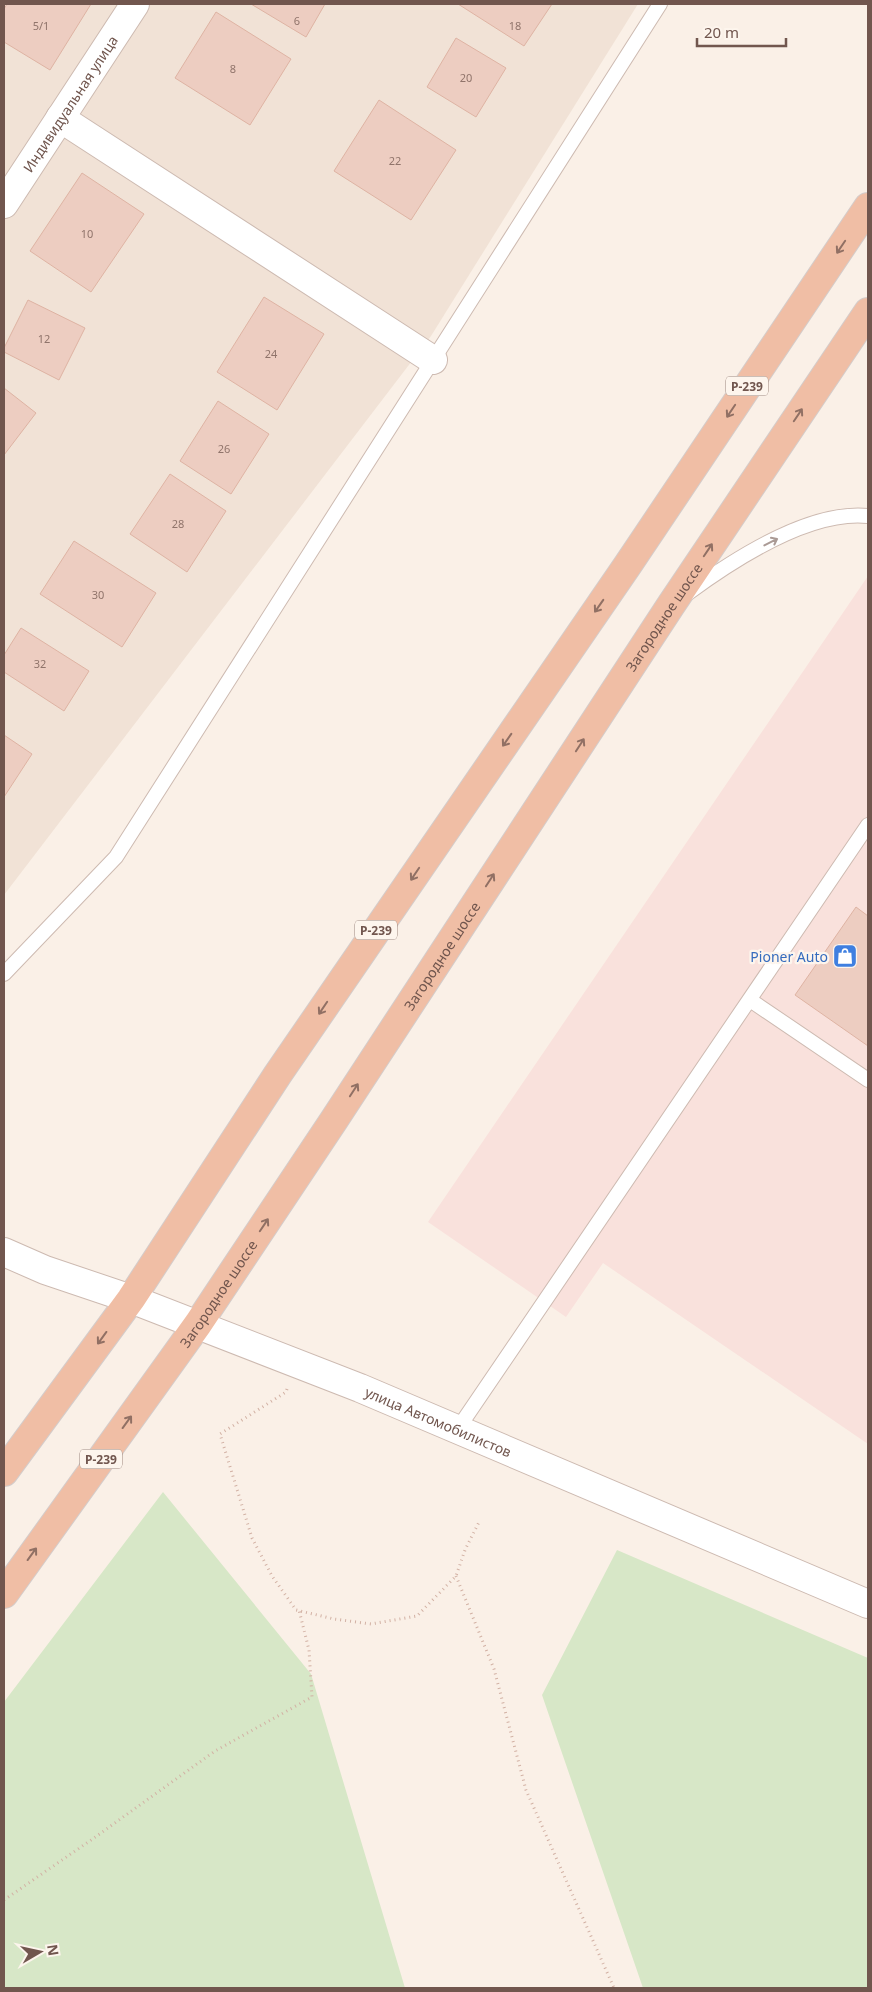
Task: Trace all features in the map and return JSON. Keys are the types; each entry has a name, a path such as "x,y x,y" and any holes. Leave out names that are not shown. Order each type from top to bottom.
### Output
{"highway":[{"name":"Р-239","path":"4,1472 131,1299 278,1074 622,574 868,207"},
{"name":"Загородное шоссе","path":"4,1594 198,1324 334,1120 671,605 868,312"}],"street":[{"name":"Индивидуальная улица","path":"4,204 135,4"},
{"path":"60,118 433,360"},
{"name":"улица Автомобилистов","path":"4,1252 45,1270 131,1299 298,1364 868,1604"}],"lane":[{"path":"4,974 116,857 660,4"},
{"path":"671,605 725,566 776,539 821,521 858,515 868,516"},
{"path":"457,1430 868,825"},
{"path":"750,1000 868,1080"}],"path":[{"path":"298,1364 286,1392 220,1434 252,1538 272,1576 296,1610 334,1619 371,1624 417,1616 456,1576 465,1550 480,1520"},
{"path":"456,1576 494,1669 526,1790 614,1988"},
{"path":"4,1900 215,1751 312,1697 309,1650 299,1610"}],"shaded area":[{"path":"4,4 638,4 431,336 4,895"},
{"path":"868,576 868,1444 603,1263 566,1317 428,1222"}],"green space":[{"path":"163,1492 311,1674 405,1988 4,1988 4,1702"},
{"path":"617,1550 868,1658 868,1988 643,1988 542,1695"}],"building":[{"path":"7,4 91,4 50,70 4,42 4,9"},
{"path":"251,4 325,4 306,37"},
{"path":"458,4 552,4 524,46"},
{"path":"216,12 291,59 250,125 175,78"},
{"path":"456,38 506,68 476,117 427,87"},
{"path":"379,100 456,150 411,220 334,171"},
{"path":"82,173 144,214 91,292 30,251"},
{"path":"264,297 324,334 277,410 217,372"},
{"path":"28,300 85,328 59,380 4,352 4,348"},
{"path":"4,388 36,413 4,455"},
{"path":"218,401 269,434 231,494 180,461"},
{"path":"170,474 226,511 187,572 130,534"},
{"path":"74,541 156,593 122,647 40,594"},
{"path":"21,628 89,671 64,711 4,672 4,655"},
{"path":"4,735 32,754 4,797"},
{"name":"Pioner Auto","path":"856,907 868,916 868,1046 795,995"}],"place":[{"name":"Pioner Auto","path":"845,956"}]}
